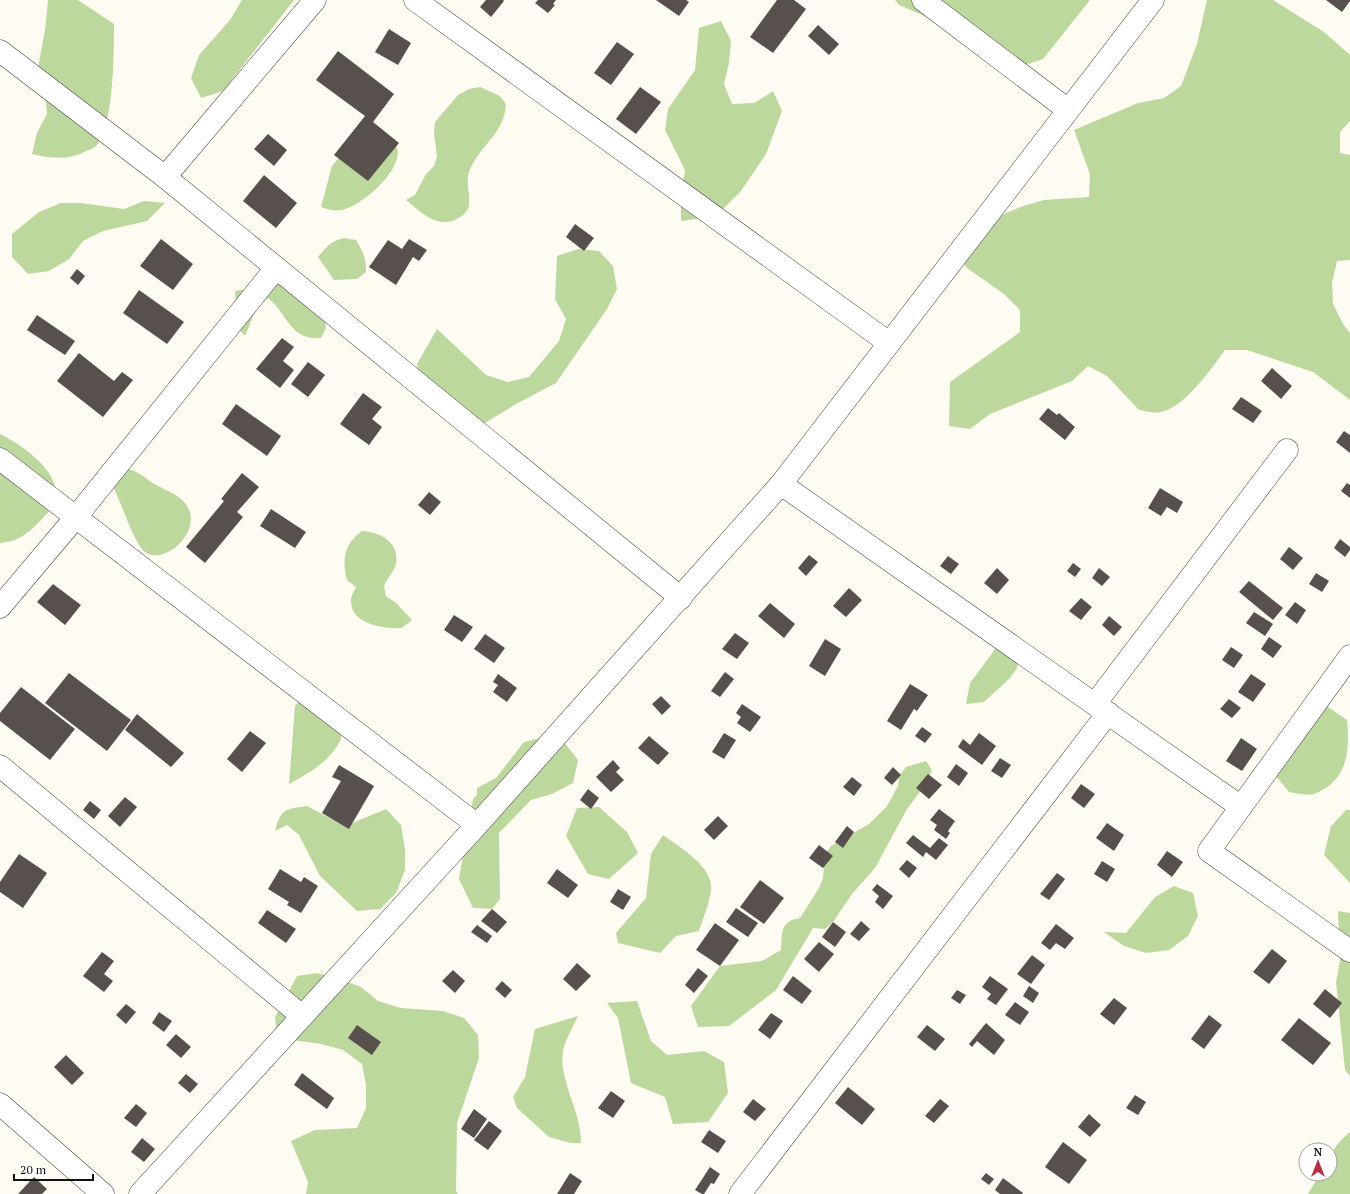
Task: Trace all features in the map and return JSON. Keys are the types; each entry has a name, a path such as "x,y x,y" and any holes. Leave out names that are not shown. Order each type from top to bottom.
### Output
{"street":[{"path":"165,177 315,0"},
{"path":"415,0 889,342"},
{"path":"923,0 1068,110"},
{"path":"140,1194 477,825 681,598 781,484 1153,0"},
{"path":"0,51 165,177 681,598"},
{"path":"0,607 76,517 276,268"},
{"path":"740,1194 1101,708 1286,450"},
{"path":"0,459 477,825"},
{"path":"781,484 1241,806"},
{"path":"1350,656 1209,851 1350,951"},
{"path":"0,766 302,1016"},
{"path":"0,1104 103,1194"}],"green space":[{"path":"48,0 78,0 114,24 112,87 107,121 103,135 97,145 93,148 73,156 59,158 32,154 37,133 47,114 45,93 37,73 45,30"},
{"path":"242,0 294,0 223,91 201,98 191,78 199,55 230,20"},
{"path":"895,0 1090,0 1043,59 1021,66 941,23 899,5"},
{"path":"1207,0 1273,0 1324,32 1350,55 1350,121 1340,132 1340,153 1350,155 1350,260 1337,261 1332,283 1333,304 1343,324 1350,333 1350,400 1313,372 1247,350 1225,350 1205,377 1188,395 1170,409 1159,413 1139,410 1107,376 1088,366 1072,381 990,414 970,429 949,426 950,382 1020,332 1020,310 1004,294 967,268 953,250 964,231 1023,206 1044,200 1089,197 1090,174 1074,130 1138,103 1164,98 1181,86 1197,44"},
{"path":"721,21 731,41 729,63 724,84 732,104 754,103 773,91 782,111 766,154 741,191 724,208 704,218 681,221 681,194 685,170 665,130 668,109 695,70 699,28"},
{"path":"480,87 500,96 506,104 504,114 497,130 476,159 469,172 469,206 467,210 459,218 450,222 436,221 423,214 406,200 415,195 426,174 434,166 437,156 434,133 435,122 458,95 469,89"},
{"path":"393,141 398,151 396,161 386,179 378,187 359,202 342,210 332,210 321,207 332,166 340,156"},
{"path":"144,201 165,203 147,221 103,231 83,241 69,259 49,271 28,274 12,257 12,234 39,212 61,203 81,203 124,209"},
{"path":"344,238 356,240 364,255 366,272 357,279 334,280 318,257 329,245"},
{"path":"578,249 599,251 613,266 617,289 607,309 556,383 516,404 477,428 424,388 417,364 437,329 486,375 508,382 529,377 559,341 566,319 555,299 557,256"},
{"path":"289,281 323,306 326,328 321,338 311,338 296,331 275,304 268,298 258,304 245,336 237,327 235,291"},
{"path":"0,434 26,450 42,465 54,482 56,495 53,504 47,513 29,531 16,539 0,543"},
{"path":"128,469 175,494 185,503 190,513 190,524 187,534 172,550 163,554 153,555 145,552 136,540 113,487"},
{"path":"362,531 375,533 382,536 392,544 395,550 396,564 384,586 386,596 396,603 412,620 402,628 387,628 370,624 363,621 353,610 351,599 356,587 347,580 345,572 345,559 346,552 351,541"},
{"path":"996,648 1019,657 1017,668 1010,678 984,702 966,704 970,683"},
{"path":"308,690 343,719 342,736 336,748 324,761 304,776 289,784 295,706"},
{"path":"1307,707 1328,707 1347,720 1348,732 1347,754 1340,773 1334,781 1325,788 1314,794 1308,795 1289,792 1263,760"},
{"path":"544,737 564,742 578,760 573,783 552,794 531,800 499,833 500,899 492,909 473,908 459,879 473,799 477,795 477,788 496,778 524,742"},
{"path":"926,761 932,770 928,781 907,809 875,868 852,894 833,922 825,929 813,928 776,990 729,1026 698,1027 691,1006 720,966 762,961 781,950 782,933 785,925 800,918 819,888 823,878 825,854 831,846 869,824 887,806 898,786 899,776 906,767"},
{"path":"307,806 345,826 386,809 401,825 405,849 405,870 396,893 380,909 357,911 320,876 299,835 287,825 275,831 277,823 285,811"},
{"path":"599,807 627,832 638,853 609,879 588,874 566,836 577,808"},
{"path":"1346,810 1350,810 1350,883 1324,855 1331,826"},
{"path":"663,835 686,851 701,865 707,873 711,889 708,905 699,931 676,936 660,953 618,943 616,933 646,898 651,854"},
{"path":"1174,886 1193,893 1198,916 1188,936 1169,950 1146,953 1124,946 1104,932 1126,933 1155,897"},
{"path":"1338,911 1350,913 1350,1076 1345,1070 1336,982 1340,961"},
{"path":"317,973 340,979 361,987 378,1001 401,1008 443,1011 464,1018 478,1035 479,1058 457,1123 456,1191 458,1194 306,1194 308,1182 291,1141 315,1130 357,1128 366,1108 366,1085 362,1064 343,1050 321,1044 277,1038 275,1017 297,976"},
{"path":"637,1001 651,1041 667,1055 704,1051 724,1062 728,1093 708,1122 673,1124 665,1097 631,1083 618,1018 607,1003"},
{"path":"578,1016 565,1042 562,1062 580,1132 581,1143 571,1143 549,1137 517,1108 513,1097 525,1077 535,1029"},
{"path":"1350,1132 1350,1194 1308,1194 1315,1182 1338,1182 1338,1144"}],"building":[{"path":"486,0 504,1 491,17 480,7"},
{"path":"538,0 556,0 553,4 555,5 548,13 535,3"},
{"path":"656,0 686,0 689,2 679,16"},
{"path":"777,0 794,0 806,9 773,53 750,37"},
{"path":"1326,0 1350,0 1350,1 1342,12"},
{"path":"818,25 839,44 829,55 808,36"},
{"path":"389,29 411,43 398,65 375,52"},
{"path":"617,42 634,54 611,85 594,73"},
{"path":"338,51 394,94 373,122 399,143 368,181 334,155 365,116 316,80"},
{"path":"640,87 661,102 636,134 616,119"},
{"path":"268,134 287,150 274,166 254,149"},
{"path":"264,175 297,203 276,228 243,201"},
{"path":"575,224 594,238 584,251 566,237"},
{"path":"161,239 193,264 173,290 140,266"},
{"path":"409,239 427,250 419,261 413,257 396,285 369,267 388,240 402,249"},
{"path":"77,269 85,276 78,285 70,278"},
{"path":"139,290 184,322 167,344 123,313"},
{"path":"37,315 75,341 65,355 27,330"},
{"path":"282,338 294,347 283,361 294,370 280,388 256,369"},
{"path":"79,353 114,381 122,372 133,380 103,417 57,381"},
{"path":"308,362 325,375 308,397 291,384"},
{"path":"1272,368 1292,386 1281,399 1261,381"},
{"path":"363,393 382,407 372,419 382,427 369,445 340,424"},
{"path":"1241,397 1262,411 1253,423 1232,409"},
{"path":"236,404 281,436 267,456 222,424"},
{"path":"1048,408 1057,415 1059,413 1075,427 1065,440 1039,419"},
{"path":"1344,431 1350,435 1350,453 1336,442"},
{"path":"242,473 259,487 237,512 243,517 205,563 186,547 224,501 221,499"},
{"path":"1347,483 1350,485 1350,498 1341,491"},
{"path":"1160,488 1183,502 1177,513 1167,507 1161,516 1148,508"},
{"path":"429,492 441,502 430,515 418,505"},
{"path":"271,509 306,532 295,548 260,526"},
{"path":"1340,539 1350,547 1350,550 1345,557 1334,548"},
{"path":"1289,547 1303,558 1293,570 1280,559"},
{"path":"809,555 818,562 806,576 798,568"},
{"path":"948,556 959,564 951,574 940,566"},
{"path":"1073,563 1081,569 1075,577 1067,571"},
{"path":"997,568 1009,580 997,594 984,583"},
{"path":"1099,568 1110,577 1102,586 1092,578"},
{"path":"1316,573 1329,581 1322,592 1309,584"},
{"path":"1249,581 1283,608 1273,620 1239,592"},
{"path":"53,584 81,605 65,625 37,602"},
{"path":"849,588 862,600 846,617 833,606"},
{"path":"1081,598 1092,607 1081,620 1069,611"},
{"path":"1295,602 1306,610 1297,624 1285,615"},
{"path":"770,603 795,624 784,638 758,616"},
{"path":"1254,612 1273,624 1265,636 1246,623"},
{"path":"454,615 473,627 462,642 444,630"},
{"path":"1109,616 1122,627 1114,636 1102,625"},
{"path":"735,633 749,643 737,659 722,649"},
{"path":"485,634 505,648 494,663 474,649"},
{"path":"1269,637 1282,646 1273,658 1261,649"},
{"path":"825,639 841,649 825,676 809,666"},
{"path":"1231,647 1243,655 1234,668 1222,660"},
{"path":"725,672 734,679 720,697 711,691"},
{"path":"69,673 131,720 107,751 45,703"},
{"path":"498,674 517,688 507,702 493,692 498,685 493,682"},
{"path":"1251,674 1266,684 1253,702 1238,692"},
{"path":"910,684 928,695 917,711 914,709 901,730 887,721"},
{"path":"21,687 75,729 50,760 0,721 0,713"},
{"path":"661,696 671,706 662,715 652,704"},
{"path":"1229,699 1241,708 1232,718 1220,709"},
{"path":"742,704 761,717 750,732 737,723 741,717 736,713"},
{"path":"137,714 184,753 171,767 125,730"},
{"path":"922,727 932,734 925,743 915,736"},
{"path":"250,731 266,743 242,772 227,759"},
{"path":"724,733 736,740 724,759 712,752"},
{"path":"979,733 996,746 982,765 958,747 963,739 970,745"},
{"path":"649,736 669,753 658,765 638,748"},
{"path":"1241,738 1257,749 1242,771 1226,761"},
{"path":"1000,758 1011,765 1002,778 991,771"},
{"path":"613,760 620,768 616,772 624,780 611,792 596,777"},
{"path":"956,764 968,773 959,786 947,777"},
{"path":"339,765 374,786 349,829 322,813 341,781 332,777"},
{"path":"893,767 901,775 892,785 884,778"},
{"path":"928,774 942,785 929,799 916,788"},
{"path":"852,777 862,785 854,796 843,787"},
{"path":"1081,784 1095,794 1084,808 1071,798"},
{"path":"588,789 599,798 591,809 580,800"},
{"path":"125,797 137,807 120,827 108,816"},
{"path":"90,801 101,810 94,819 83,810"},
{"path":"939,809 955,821 948,831 950,833 946,839 934,830 937,825 930,820"},
{"path":"718,816 728,826 714,840 704,830"},
{"path":"1107,823 1124,835 1114,851 1096,838"},
{"path":"847,826 854,832 843,848 835,842"},
{"path":"913,835 930,848 939,838 948,845 936,860 926,852 923,857 906,843"},
{"path":"819,845 833,856 823,868 809,858"},
{"path":"1167,851 1183,862 1172,877 1157,865"},
{"path":"19,854 47,873 23,908 0,892 0,882"},
{"path":"907,860 917,868 909,878 899,869"},
{"path":"1102,861 1115,869 1107,882 1094,874"},
{"path":"280,869 301,882 304,877 318,886 301,913 287,905 289,902 268,889"},
{"path":"557,869 578,885 568,898 547,883"},
{"path":"1057,873 1065,879 1049,900 1040,894"},
{"path":"760,880 784,898 764,924 740,907"},
{"path":"877,884 893,896 883,909 875,902 879,896 872,890"},
{"path":"618,889 631,897 623,910 610,902"},
{"path":"736,908 758,923 748,937 726,922"},
{"path":"492,909 507,922 497,933 481,921"},
{"path":"267,910 296,929 286,943 258,923"},
{"path":"861,921 870,929 859,941 850,934"},
{"path":"833,922 846,932 835,947 822,937"},
{"path":"715,923 739,940 720,966 696,950"},
{"path":"1056,924 1074,938 1065,949 1056,943 1050,950 1041,943"},
{"path":"477,925 492,936 487,943 471,932"},
{"path":"819,942 834,954 819,972 804,959"},
{"path":"1272,949 1287,961 1269,984 1253,972"},
{"path":"102,952 114,961 104,974 113,981 104,992 83,976"},
{"path":"1032,955 1045,965 1031,984 1017,974"},
{"path":"577,963 591,976 576,991 563,979"},
{"path":"698,968 708,976 694,993 685,985"},
{"path":"453,970 465,981 455,993 442,981"},
{"path":"793,976 812,991 802,1004 783,990"},
{"path":"990,976 1008,989 996,1005 987,999 991,994 982,987"},
{"path":"502,981 512,990 505,998 495,989"},
{"path":"1029,986 1039,993 1033,1003 1023,996"},
{"path":"1325,989 1342,1003 1330,1018 1313,1004"},
{"path":"957,990 966,995 960,1004 951,998"},
{"path":"1114,998 1127,1008 1114,1025 1100,1014"},
{"path":"1015,1002 1029,1012 1020,1025 1005,1015"},
{"path":"126,1004 136,1012 126,1024 116,1015"},
{"path":"159,1012 172,1021 164,1032 152,1023"},
{"path":"771,1013 783,1021 770,1039 758,1030"},
{"path":"1209,1015 1222,1025 1204,1049 1191,1039"},
{"path":"1299,1018 1331,1043 1313,1065 1281,1040"},
{"path":"986,1023 1005,1040 994,1055 977,1041 972,1047 969,1044"},
{"path":"357,1025 381,1042 372,1055 348,1038"},
{"path":"927,1025 945,1039 935,1051 917,1037"},
{"path":"176,1034 191,1047 181,1058 166,1045"},
{"path":"66,1055 84,1073 72,1085 54,1067"},
{"path":"302,1073 334,1098 327,1109 294,1085"},
{"path":"186,1074 198,1084 190,1093 178,1083"},
{"path":"848,1087 875,1109 862,1125 835,1103"},
{"path":"611,1091 625,1101 613,1118 598,1108"},
{"path":"1135,1095 1146,1102 1138,1115 1126,1108"},
{"path":"753,1099 766,1109 755,1121 743,1112"},
{"path":"940,1099 949,1106 934,1123 925,1116"},
{"path":"136,1104 147,1113 136,1127 124,1118"},
{"path":"474,1109 487,1119 474,1138 461,1129"},
{"path":"1089,1114 1101,1125 1090,1137 1078,1127"},
{"path":"489,1121 502,1131 488,1150 474,1140"},
{"path":"709,1130 726,1141 718,1153 701,1142"},
{"path":"142,1138 155,1149 144,1162 131,1152"},
{"path":"1063,1142 1087,1160 1069,1184 1045,1167"},
{"path":"710,1167 720,1174 714,1184 711,1183 704,1194 702,1194 695,1190"},
{"path":"570,1173 582,1181 574,1194 557,1194"},
{"path":"986,1173 994,1179 989,1185 981,1179"},
{"path":"34,1177 47,1189 42,1194 18,1194"},
{"path":"1003,1178 1023,1193 1000,1194 995,1190"}]}
